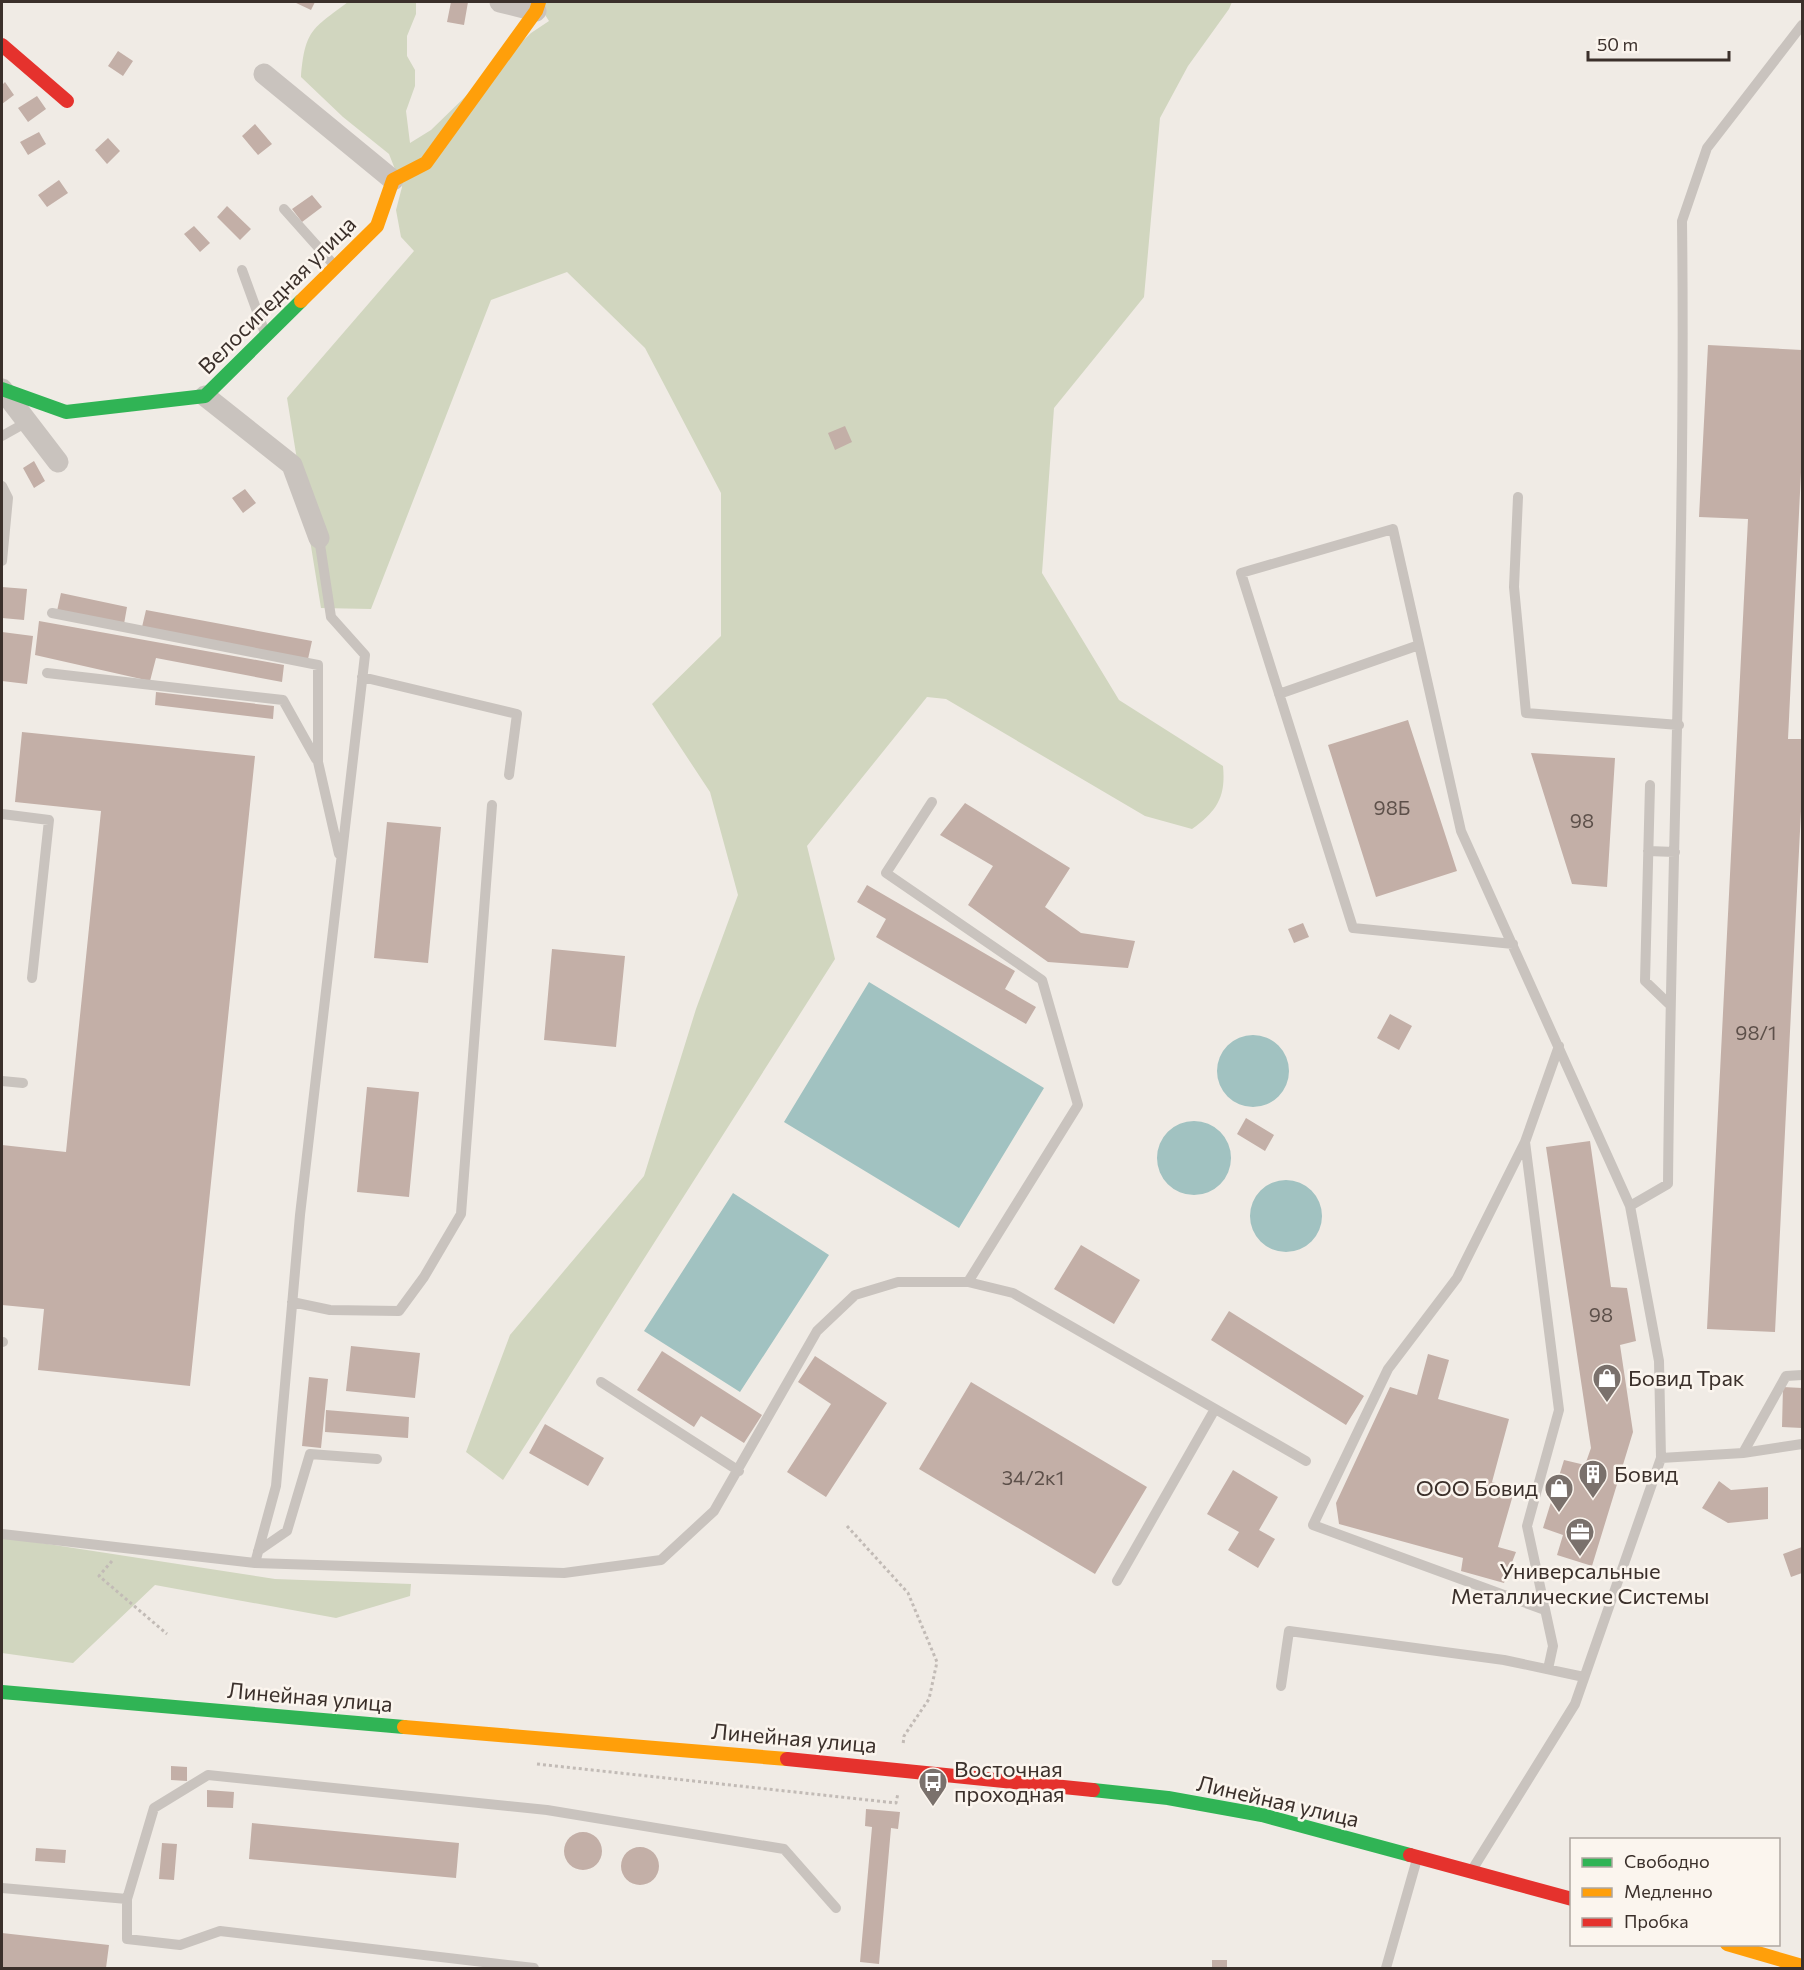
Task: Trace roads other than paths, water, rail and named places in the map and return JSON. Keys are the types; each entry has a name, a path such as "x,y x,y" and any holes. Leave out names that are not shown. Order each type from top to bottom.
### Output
{"street":[{"path":"264,74 393,180 426,163 538,6 500,2"},
{"path":"2,45 67,101"},
{"name":"Велосипедная улица","path":"2,389 66,412 205,396 377,226 393,180"},
{"path":"2,389 57,462"},
{"path":"205,396 292,465 320,538"},
{"name":"Линейная улица","path":"2,1692 889,1768 1157,1797 1262,1815 1570,1898"},
{"path":"1734,1946 1803,1966"}],"lane":[{"path":"1630,1206 1668,1184 1670,1004 1679,725 1682,221 1707,148 1803,25"},
{"path":"284,209 336,267"},
{"path":"242,270 266,336"},
{"path":"2,436 27,422"},
{"path":"2,486 8,498 2,561"},
{"path":"1518,497 1514,587 1526,713 1679,725"},
{"path":"1472,1871 1575,1704 1661,1458 1659,1361 1630,1206 1559,1046 1513,944 1461,831 1393,529 1241,573 1353,928 1513,944"},
{"path":"255,1563 276,1486 292,1302 364,655 331,617 320,538"},
{"path":"52,613 318,665 318,762 340,863"},
{"path":"1279,694 1419,645"},
{"path":"47,673 283,700 318,762"},
{"path":"362,677 517,714 510,775"},
{"path":"1650,785 1645,981 1670,1004"},
{"path":"932,801 886,873 1042,980 1078,1105 968,1282"},
{"path":"292,1302 330,1310 399,1311 424,1278 461,1214 492,805"},
{"path":"2,813 49,820 32,978"},
{"path":"1648,851 1675,852"},
{"path":"1545,1610 1312,1525 1388,1369 1457,1278 1525,1143 1559,1046"},
{"path":"2,1082 23,1083"},
{"path":"1525,1143 1559,1410 1527,1526 1553,1646 1548,1669"},
{"path":"2,1534 255,1563 564,1574 661,1560 714,1511 739,1471 816,1331 855,1295 898,1282 968,1282 1013,1293 1306,1461"},
{"path":"1743,1453 1786,1376 1803,1375"},
{"path":"601,1382 739,1471"},
{"path":"1118,1581 1215,1409"},
{"path":"1661,1458 1743,1453 1803,1444"},
{"path":"258,1551 287,1531 310,1454 377,1459"},
{"path":"1281,1686 1289,1631 1504,1660 1584,1677"},
{"path":"534,1968 220,1931 180,1945 127,1939 127,1899 154,1808 208,1775 546,1810 784,1849 836,1908"},
{"path":"1386,1968 1418,1856"},
{"path":"2,1888 127,1899"}],"water":[{"path":"869,982 1044,1088 959,1228 784,1122"},
{"path":"1253,1035 1273,1041 1283,1051 1289,1071 1283,1091 1273,1101 1253,1107 1233,1101 1223,1091 1217,1071 1223,1051 1233,1041"},
{"path":"1194,1121 1208,1124 1220,1132 1228,1144 1231,1158 1228,1172 1220,1184 1208,1192 1194,1195 1180,1192 1168,1184 1160,1172 1157,1158 1160,1144 1168,1132 1180,1124"},
{"path":"1286,1180 1300,1183 1312,1190 1319,1202 1322,1216 1319,1230 1312,1242 1300,1249 1286,1252 1272,1249 1260,1242 1253,1230 1250,1216 1253,1202 1260,1190 1272,1183"},
{"path":"733,1193 829,1255 740,1392 644,1331"}],"place":[{"name":"Бовид Трак","path":"1607,1404"},
{"name":"Бовид","path":"1593,1500"},
{"name":"ООО Бовид","path":"1559,1514"},
{"name":"Универсальные Металлические Системы","path":"1580,1558"},
{"name":"Восточная проходная","path":"933,1808"}]}
